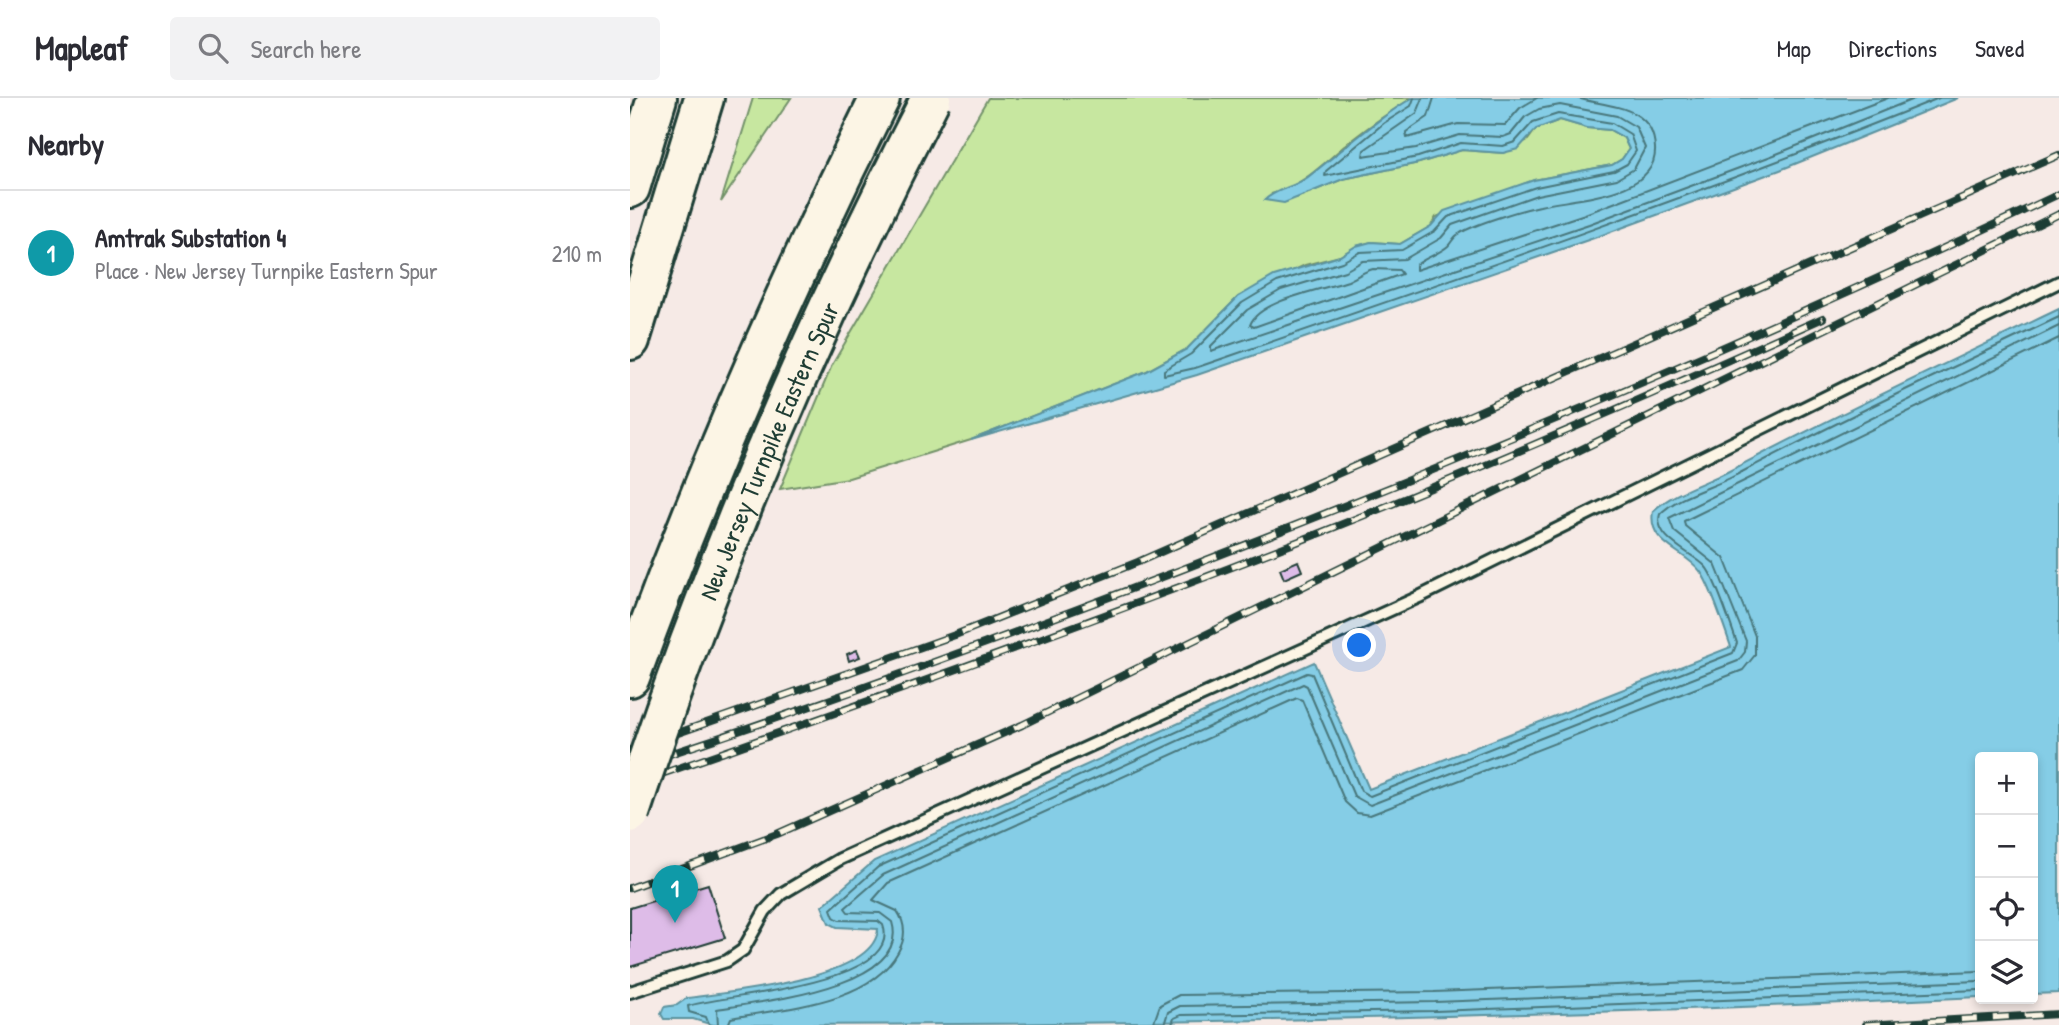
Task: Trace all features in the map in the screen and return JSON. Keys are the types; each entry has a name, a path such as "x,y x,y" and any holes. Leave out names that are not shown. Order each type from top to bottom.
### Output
{"highway":[{"path":"630,188 657,98"},
{"path":"630,340 704,98"},
{"name":"New Jersey Turnpike Eastern Spur","path":"630,677 744,390 805,254 880,98"},
{"name":"New Jersey Turnpike Eastern Spur","path":"630,813 687,654 766,453 861,241 931,98"}],"lane":[{"path":"630,992 727,961 743,950 765,911 781,894 840,859 1419,597 2059,282"}],"green space":[{"path":"753,98 791,98 721,202"},
{"path":"988,98 1412,98 1360,133 1305,179 1271,194 1296,198 1343,179 1419,163 1462,150 1503,153 1528,140 1536,129 1560,120 1587,128 1610,130 1624,138 1629,149 1622,159 1612,165 1534,180 1436,217 1431,226 1400,244 1371,242 1357,246 1340,256 1305,265 1238,297 1187,349 1147,371 971,440 849,478 780,489 832,365"}],"water":[{"path":"1412,98 1958,98 1780,170 1594,238 1197,375 971,440 1147,371 1187,349 1238,297 1274,276 1340,256 1356,246 1371,242 1400,244 1431,226 1444,211 1534,180 1612,165 1622,159 1629,149 1624,138 1610,130 1587,128 1560,120 1536,129 1518,149 1503,153 1462,150 1419,163 1343,179 1284,203 1265,200 1308,177"},
{"path":"2059,309 2059,993 2038,994 2038,752 1975,752 1975,997 1505,1015 1189,1021 713,1025 693,1019 664,1019 661,1014 664,1007 677,1005 687,998 797,980 827,972 853,960 871,946 878,929 837,927 829,923 822,906 874,861 1314,662 1369,789 1731,647 1704,577 1693,564 1661,539 1653,522 1653,511 1681,493"}],"building":[{"path":"1298,561 1302,571 1284,579 1280,569"},
{"path":"857,650 860,657 849,661 847,654"},
{"path":"708,884 725,938 630,967 630,908"}],"railway":[{"path":"630,750 955,635 1138,562 2059,155"},
{"path":"630,767 909,671 1324,514 1694,360 2059,194"},
{"path":"630,888 777,834 1022,725 2059,214"},
{"path":"630,785 979,661 1325,531 1575,427 1823,318"},
{"path":"1865,1025 2059,1014"}],"place":[{"name":"Amtrak Substation 4","path":"675,923"}]}
